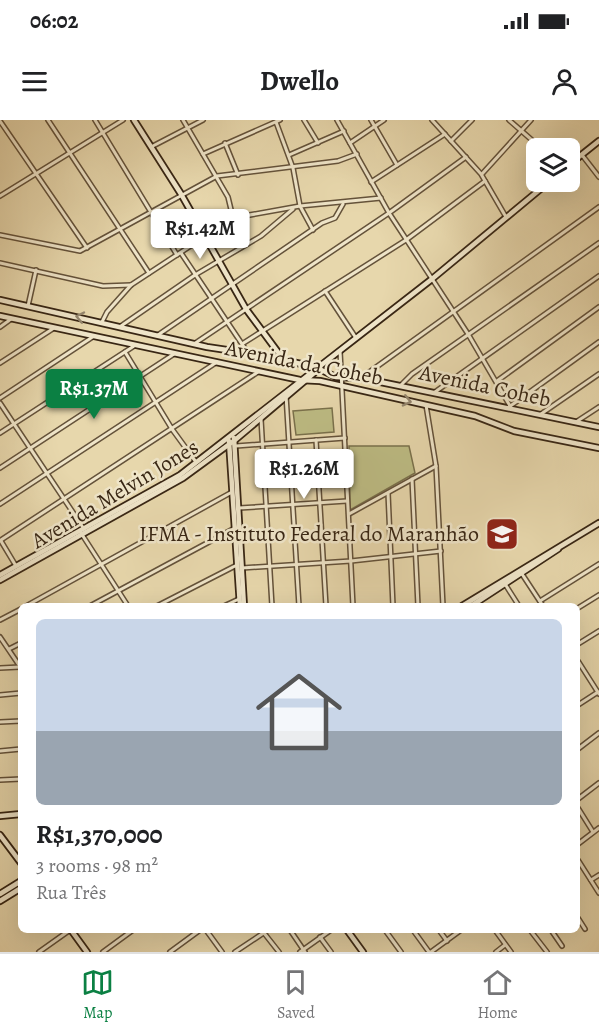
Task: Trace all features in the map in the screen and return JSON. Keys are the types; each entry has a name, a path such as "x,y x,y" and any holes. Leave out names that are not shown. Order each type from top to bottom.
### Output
{"main road":[{"path":"134,120 181,194 260,332 284,360"},
{"path":"582,155 599,141"},
{"name":"Avenida Melvin Jones","path":"0,580 198,464 261,417 317,368 432,279 537,192"},
{"name":"Avenida da Coheb","path":"0,300 195,344 260,355"},
{"name":"Avenida da Coheb","path":"0,316 259,371 342,386 475,416 514,431 599,448"},
{"name":"Avenida Coheb","path":"260,355 317,368 330,376 361,378 599,427"},
{"name":"Avenida Melvin Jones","path":"231,439 303,380"},
{"path":"231,439 236,446 235,528 242,603"},
{"path":"231,439 241,603"},
{"path":"475,603 599,523"},
{"name":"Avenida Melvin Jones","path":"0,575 83,532"},
{"path":"468,603 522,574 558,549"},
{"path":"0,816 18,814"},
{"path":"0,835 18,859"},
{"path":"0,894 18,883"},
{"path":"0,901 18,890"},
{"path":"73,933 87,952"},
{"path":"348,933 363,952"}],"street":[{"path":"48,120 150,273"},
{"path":"95,120 150,211 248,353"},
{"path":"0,196 36,176 123,120"},
{"path":"183,120 228,197 233,219"},
{"path":"151,147 203,120"},
{"path":"304,120 318,143"},
{"path":"338,120 389,213 468,334 497,381 509,407 599,342"},
{"path":"371,120 397,165"},
{"path":"350,143 384,120"},
{"path":"432,120 482,174 506,217"},
{"path":"451,141 472,120"},
{"path":"509,120 528,138"},
{"path":"482,174 531,120"},
{"path":"203,154 278,121 293,168 300,206 313,230"},
{"path":"2,122 87,249"},
{"path":"289,155 344,132"},
{"path":"371,182 445,134"},
{"path":"225,143 238,175"},
{"path":"0,235 69,250 87,249 150,211 217,176 293,168 338,160 357,154"},
{"path":"582,155 599,177"},
{"path":"195,344 389,213 466,157"},
{"path":"242,344 406,240 485,181"},
{"path":"102,322 106,312 131,285 233,219 300,206 381,198"},
{"path":"158,335 210,298 335,218 343,203"},
{"path":"361,378 599,207"},
{"path":"121,327 195,275 261,236 294,208"},
{"path":"400,386 468,334 599,243"},
{"path":"0,263 103,286 131,285"},
{"path":"28,306 36,270"},
{"path":"434,393 599,276"},
{"path":"326,291 356,338"},
{"path":"497,381 599,307"},
{"path":"0,327 11,319"},
{"path":"0,363 55,328"},
{"path":"0,398 94,336"},
{"path":"0,433 136,345"},
{"path":"340,351 354,603"},
{"path":"125,352 172,429 198,464"},
{"path":"0,468 175,353"},
{"path":"0,504 217,362"},
{"path":"17,566 0,540 259,371"},
{"path":"540,414 599,374"},
{"path":"286,395 299,603"},
{"path":"0,403 64,499 101,565 126,603"},
{"path":"426,405 436,466 443,603"},
{"path":"576,422 599,407"},
{"path":"261,417 272,603"},
{"path":"236,446 345,438"},
{"path":"316,440 326,603"},
{"path":"349,514 436,466"},
{"path":"412,479 418,603"},
{"path":"31,603 233,492"},
{"path":"388,493 393,603"},
{"path":"236,508 347,501"},
{"path":"96,603 235,528"},
{"path":"163,603 239,567 351,561 441,551"},
{"path":"522,574 540,601 599,564"},
{"path":"505,584 517,603"},
{"path":"580,607 599,595"},
{"path":"230,603 239,598"},
{"path":"481,599 484,603"},
{"path":"0,620 18,611"},
{"path":"580,643 599,631"},
{"path":"0,637 18,665"},
{"path":"9,650 18,645"},
{"path":"580,664 598,693 580,704"},
{"path":"0,668 18,668"},
{"path":"0,695 18,693"},
{"path":"0,722 18,721"},
{"path":"580,747 599,733"},
{"path":"0,751 18,749"},
{"path":"0,780 18,779"},
{"path":"580,797 599,783"},
{"path":"580,811 593,832"},
{"path":"580,842 599,828"},
{"path":"580,863 599,893"},
{"path":"591,880 599,875"},
{"path":"580,921 585,929"},
{"path":"39,952 67,933"},
{"path":"103,952 129,933"},
{"path":"170,952 196,933"},
{"path":"208,933 222,952"},
{"path":"235,952 263,933"},
{"path":"267,933 279,952"},
{"path":"292,933 303,951 326,933"},
{"path":"387,933 401,952"},
{"path":"415,933 430,952 457,933"},
{"path":"441,933 447,941"},
{"path":"497,933 511,952"},
{"path":"532,933 547,952"},
{"path":"552,933 562,946"},
{"path":"320,937 331,952"},
{"path":"496,952 505,945"}],"shaded area":[{"path":"332,408 334,432 296,435 293,411"},
{"path":"349,446 409,446 415,473 350,510"}],"place":[{"name":"IFMA - Instituto Federal do Maranhão","path":"502,534"}]}
